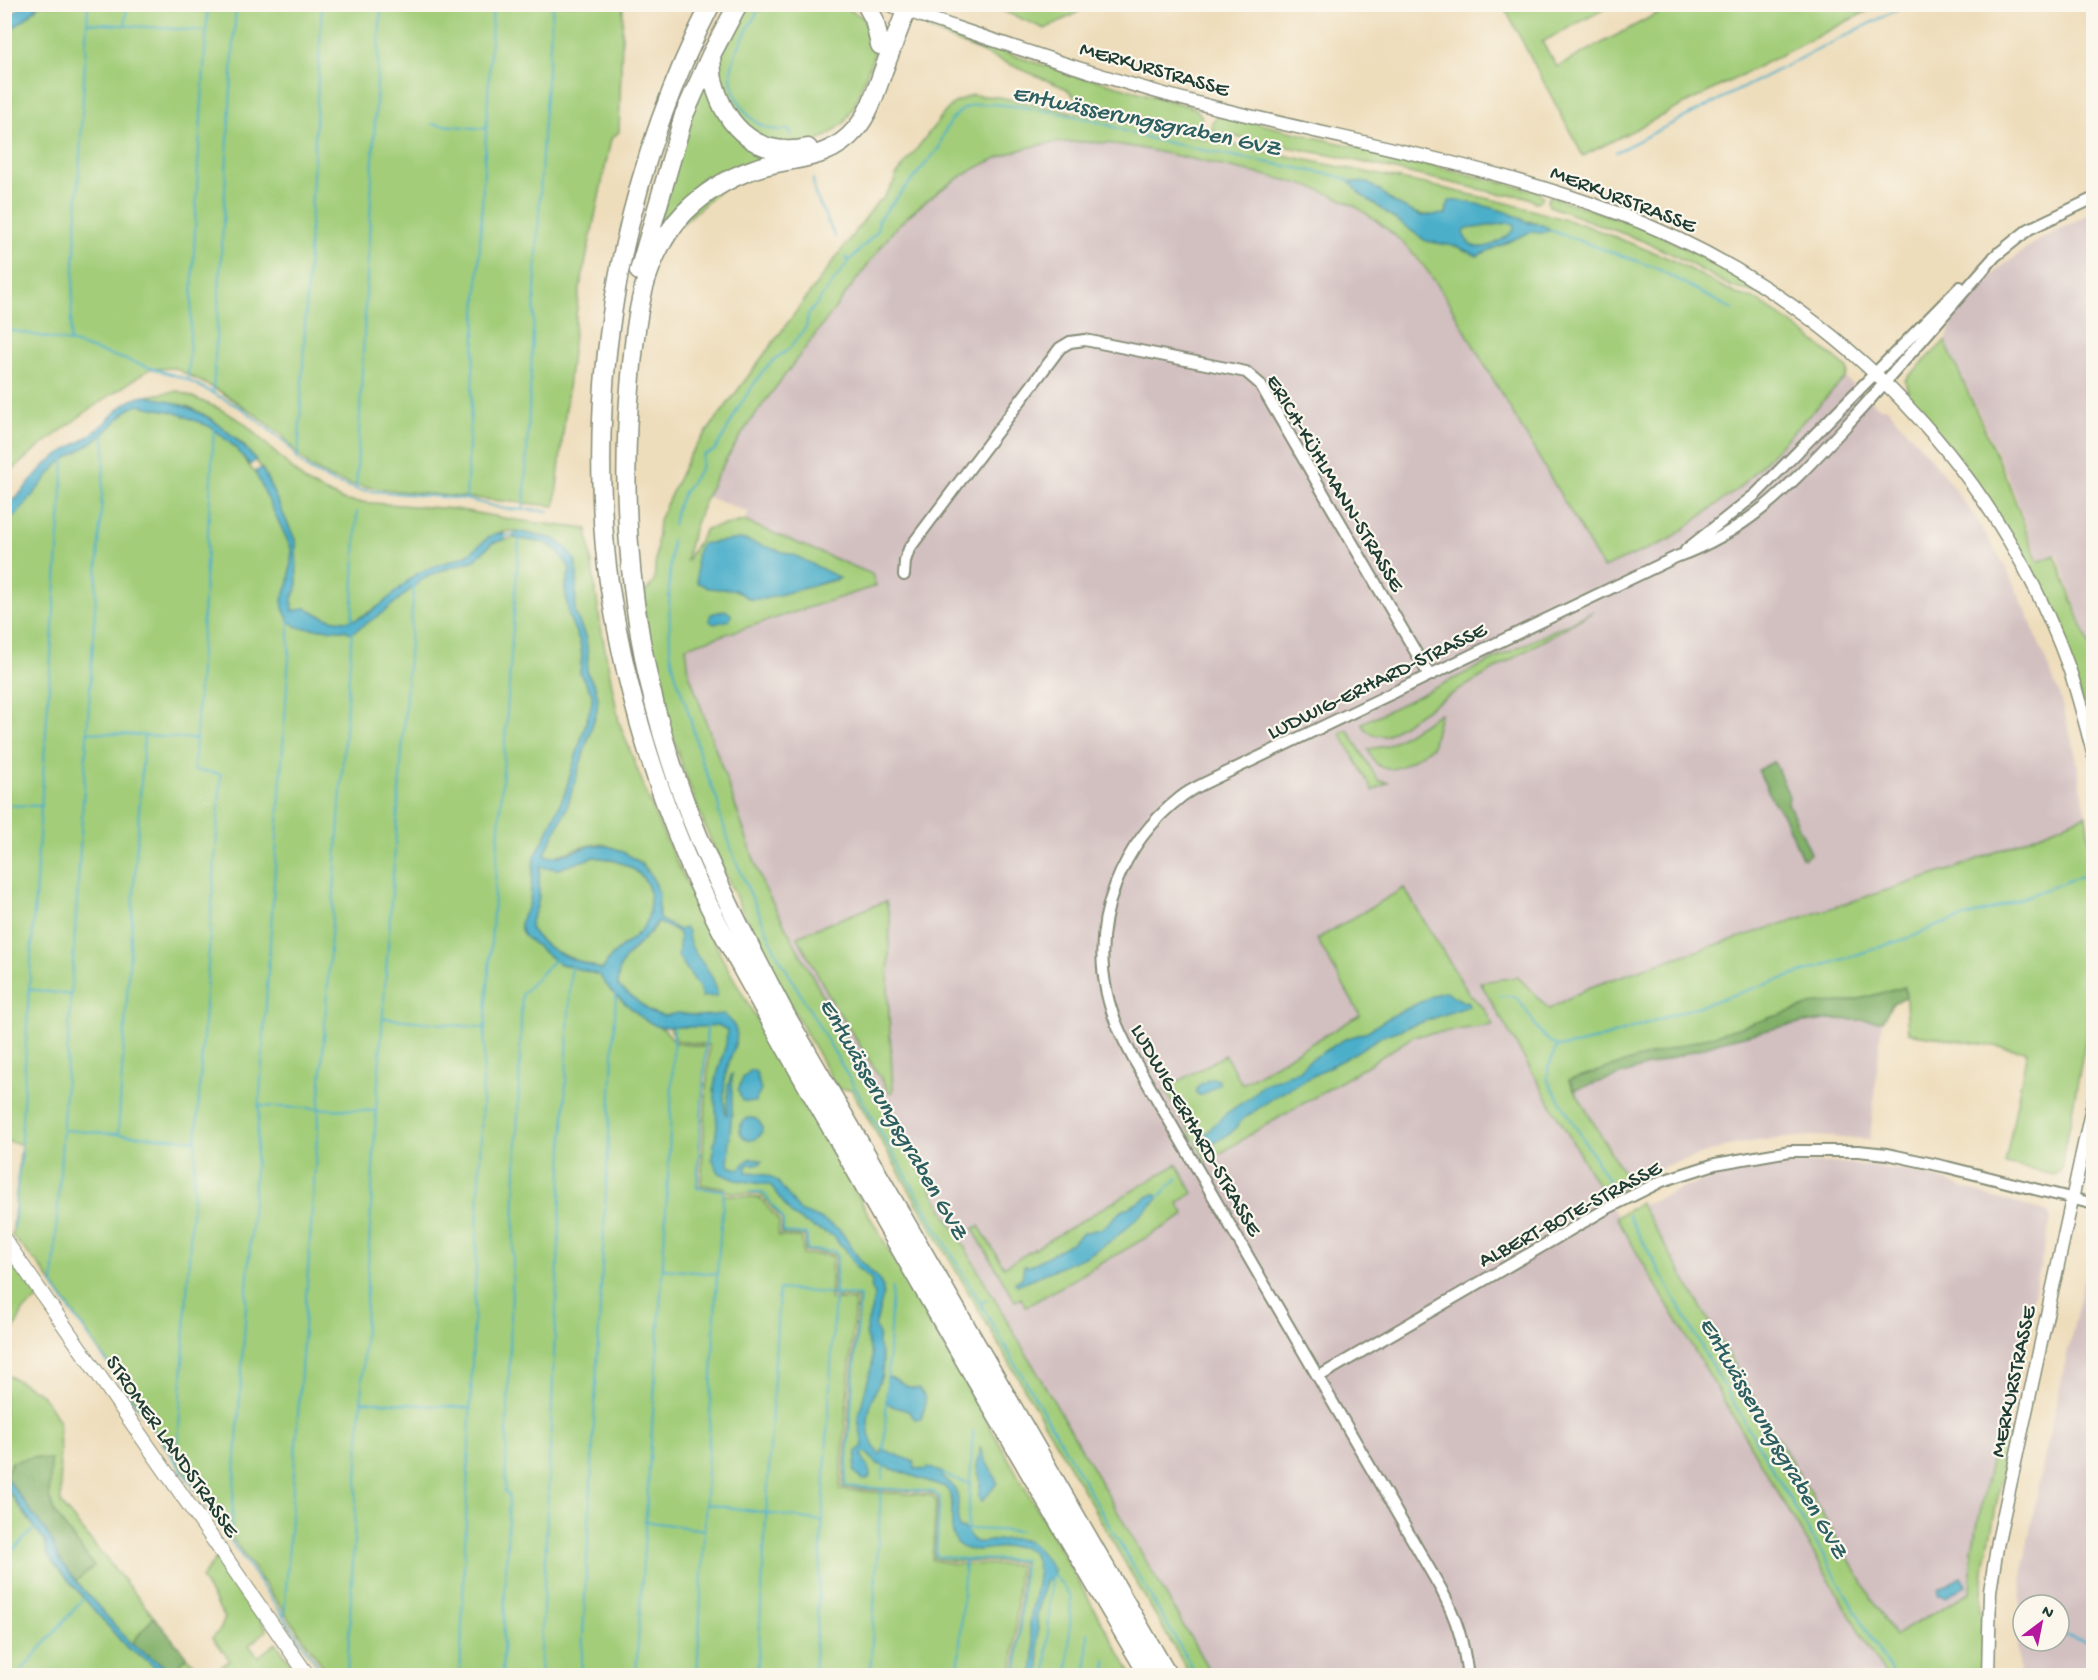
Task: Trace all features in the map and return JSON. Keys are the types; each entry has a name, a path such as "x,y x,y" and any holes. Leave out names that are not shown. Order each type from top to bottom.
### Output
{"highway":[{"path":"711,4 691,44 667,102 643,172 616,292 609,336 602,403 601,466 604,534 609,581 633,704 655,776 687,858 725,939 918,1280 1149,1676"},
{"path":"641,297 638,275 646,240 684,115 711,55 738,4"},
{"path":"866,4 874,19 880,45"},
{"path":"711,55 713,82 725,113 742,134 762,147 790,151 819,144 839,131 852,117 896,8"},
{"path":"896,8 871,102 856,129 822,154 755,168 718,185 684,213 657,252 647,274 641,297 628,407 628,530 640,641 651,692 674,771 689,813 740,928 785,1014 1168,1676"}],"main road":[{"name":"STROMER LANDSTRASSE","path":"4,1239 308,1676"}],"street":[{"name":"MERKURSTRASSE","path":"896,8 1058,62 1210,106 1547,188 1618,213 1703,250 1779,296 1827,332 1886,383 1926,425 1966,475 1995,518 2042,606 2069,669 2094,756"},
{"path":"1998,253 2021,229 2094,198"},
{"name":"LUDWIG-ERHARD-STRASSE","path":"1676,557 1756,494 1958,289 1998,253"},
{"name":"LUDWIG-ERHARD-STRASSE","path":"1468,1676 1463,1640 1455,1616 1132,1058 1116,1024 1107,994 1104,971 1105,926 1115,884 1124,865 1153,823 1182,796 1228,771 1676,557 1703,547 1724,536 1765,508 1785,490 1886,383 1998,253"},
{"name":"ERICH-KÜHLMANN-STRASSE","path":"904,575 909,549 1060,348 1070,342 1085,340 1246,372 1254,378 1260,384 1429,675"},
{"name":"MERKURSTRASSE","path":"1988,1676 1990,1591 1998,1541 2094,1098"},
{"name":"ALBERT-BOTE-STRASSE","path":"1318,1377 1603,1211 1662,1181 1715,1164 1790,1151 1858,1151 1887,1154 2094,1204"}],"shaded area":[{"path":"1055,137 1129,146 1299,183 1341,199 1372,218 1401,241 1439,287 1669,540 1739,488 1845,378 1880,408 1887,408 1931,458 1975,517 2006,568 2059,693 2076,756 2086,815 1953,869 1653,965 1589,988 1548,1009 1518,977 1481,982 1885,1675 1211,1675 879,1099 763,885 689,673 685,647 876,586 871,574 744,521 749,512 702,495 733,441 893,225 976,159"},
{"path":"2093,212 2093,654 2057,553 2039,561 2011,483 1946,341 1954,318 1974,292 2004,265 2036,242"},
{"path":"1832,1019 1882,1021 1870,1139 1810,1136 1755,1141 1728,1146 1668,1165 1629,1183 1575,1090 1720,1042 1784,1026"},
{"path":"1807,1163 1845,1163 1909,1171 1991,1197 2046,1211 2051,1218 2004,1430 1999,1430 1972,1549 1970,1592 1894,1636 1642,1205 1688,1186 1735,1172"},
{"path":"2093,1240 2093,1675 2019,1675 2017,1653 2071,1653 2071,1593 2021,1593 2028,1540 2048,1439"}],"green space":[{"path":"1092,4 1045,29 989,5"},
{"path":"39,5 623,5 619,132 611,139 578,298 555,506 398,491 353,485 331,478 312,468 283,436 252,412 221,392 175,368 150,369 87,411 30,454 5,477 5,32 24,20"},
{"path":"746,5 841,5 862,17 876,49 855,105 844,123 827,136 804,145 758,139 725,105 718,63 726,40"},
{"path":"1503,5 1612,5 1542,42 1557,67 1673,5 1879,5 1583,156"},
{"path":"931,27 1036,63 1195,108 1202,120 1196,127 1191,128 1084,107 1067,89 930,30"},
{"path":"710,69 716,106 775,152 746,167 651,252 688,122"},
{"path":"971,95 999,97 1429,185 1507,203 1584,225 1668,258 1736,294 1754,298 1795,326 1848,371 1845,378 1739,488 1669,540 1603,568 1438,285 1401,241 1379,223 1339,198 1281,179 1122,145 1097,142 1048,144 1023,149 987,162 939,191 896,227 752,419 730,452 711,487 696,523 686,562 706,529 744,521 872,574 876,586 686,647 689,673 763,885 879,1099 1212,1675 1190,1675 851,1089 838,1089 794,1011 752,931 697,807 675,745 641,597 654,582 659,520 689,456 878,201 882,200 895,181 895,177 954,103","holes":["1379,190 1402,207 1418,214 1446,214 1447,206 1469,202 1516,216 1525,221 1536,222 1542,233 1530,232 1498,246 1466,251 1459,247 1426,241 1359,193","839,579 764,599 750,599 735,590"]},
{"path":"1223,115 1537,191 1543,196 1541,201 1535,202 1524,196 1504,195 1340,157 1216,133 1211,127 1212,122 1216,117"},
{"path":"1550,196 1643,227 1715,263 1757,291 1756,293 1732,287 1643,241 1549,206 1547,201"},
{"path":"1514,224 1515,230 1495,244 1487,246 1473,246 1463,233 1467,229"},
{"path":"1945,341 2009,484 2038,562 2055,555 2093,655 2093,737 2055,622 1962,462 1904,395 1909,391 1905,380"},
{"path":"178,391 218,408 243,422 307,483 345,501 455,509 515,520 587,529 601,628 619,722 656,818 722,958 1132,1675 1016,1675 1022,1562 954,1561 934,1558 938,1499 931,1493 843,1488 858,1299 832,1296 835,1257 833,1254 805,1251 805,1236 781,1234 782,1220 761,1195 728,1192 724,1187 701,1185 709,1045 677,1041 663,1016 651,1012 618,986 617,970 656,926 658,919 658,896 654,881 646,868 624,853 600,844 587,845 549,857 545,853 566,810 597,710 595,686 587,673 586,639 575,612 577,574 575,559 540,535 513,531 497,533 469,554 415,575 381,605 357,619 330,620 306,608 293,611 292,598 297,589 296,542 263,470 243,444 212,419 190,407 146,396"},
{"path":"139,405 174,412 199,420 211,427 235,447 261,481 292,550 289,583 283,608 289,621 296,626 344,630 352,633 385,611 423,579 475,560 492,543 514,538 546,543 564,557 570,569 565,588 569,617 580,642 582,657 580,673 592,694 592,703 565,793 534,858 530,902 521,930 524,936 558,963 599,975 612,992 645,1020 665,1030 676,1043 706,1047 698,1187 723,1189 726,1195 760,1198 779,1221 778,1236 802,1238 803,1254 832,1256 830,1299 855,1301 840,1490 930,1495 936,1500 932,1560 954,1564 1019,1565 1013,1675 329,1675 39,1265 12,1236 21,1144 4,1141 4,526 58,464 99,438 129,409"},
{"path":"1594,611 1433,705 1386,736 1374,735 1366,730 1362,723"},
{"path":"1440,713 1432,747 1412,761 1396,768 1381,767 1374,761 1368,749 1387,746"},
{"path":"1348,730 1379,781 1388,782 1373,791 1340,733"},
{"path":"1774,761 1789,796 1788,803 1811,853 1804,859 1758,770"},
{"path":"2086,815 2093,868 2093,973 2087,1032 2061,1170 2055,1175 2005,1164 2027,1051 1908,1033 1905,987 1848,1002 1818,1003 1569,1081 1629,1183 1605,1198 1480,982 1518,977 1549,1009 1588,988 1953,869"},
{"path":"594,857 615,861 634,870 647,884 650,894 646,923 639,933 610,958 603,970 554,950 537,937 530,928 538,901 540,867 558,869"},
{"path":"1404,888 1467,991 1484,1009 1493,1025 1414,1036 1207,1162 1165,1089 1225,1055 1242,1084 1360,1015 1317,939"},
{"path":"886,901 890,919 888,995 893,1092 890,1093 833,1003 797,936"},
{"path":"1905,987 1906,997 1893,1003 1882,1021 1832,1019 1784,1026 1720,1042 1575,1090 1569,1080 1818,1003 1848,1002"},
{"path":"1177,1164 1193,1193 1178,1203 1185,1215 1026,1307 1021,1298 1015,1301 973,1229 979,1226 1004,1267"},
{"path":"1640,1203 1894,1636 1970,1592 1972,1549 1998,1430 2011,1432 1985,1562 1980,1612 1984,1619 1984,1675 1885,1675 1616,1217"},
{"path":"5,1249 39,1298 23,1311 5,1356"},
{"path":"4,1373 42,1394 59,1420 61,1504 154,1617 131,1644 76,1581 94,1566 55,1514 49,1497 51,1460 12,1462 5,1476"},
{"path":"33,1457 51,1460 49,1497 55,1514 94,1566 76,1581 59,1559 50,1537 5,1476 12,1462"},
{"path":"4,1486 46,1543 47,1553 52,1561 127,1648 165,1675 5,1675"},
{"path":"218,1556 267,1630 249,1645 258,1657 276,1643 300,1675 211,1675 230,1660 212,1638 220,1630 225,1618 201,1578"},
{"path":"154,1617 187,1657 171,1673 131,1644"},
{"path":"187,1657 204,1675 173,1675 171,1673"}],"water":[{"path":"24,5 39,5 24,20 5,32 5,19"},
{"path":"1349,181 1368,183 1393,202 1421,216 1446,214 1449,201 1455,201 1502,211 1551,230 1542,233 1530,232 1477,256 1459,247 1426,241 1359,193","holes":["1508,223 1514,225 1514,230 1502,240 1487,246 1473,246 1463,233 1467,229"]},
{"path":"146,396 179,404 207,417 232,436 256,460 250,465 235,447 211,427 174,412 138,405 129,409 99,438 58,464 18,513 5,523 5,508 49,462 100,428 123,405"},
{"path":"263,470 296,542 297,589 292,598 293,611 306,608 334,620 356,619 376,608 412,577 423,571 468,554 492,535 503,533 504,540 492,543 475,560 423,579 385,611 352,633 344,630 302,628 289,621 283,608 282,599 289,583 292,550 256,474 256,471"},
{"path":"517,531 554,539 575,559 577,574 575,612 586,639 587,673 595,686 598,697 597,710 566,810 545,853 546,856 557,856 601,845 621,851 641,865 655,882 659,894 659,919 679,930 685,928 688,931 692,947 716,986 717,996 702,997 699,987 678,956 680,937 677,931 657,922 625,958 618,975 618,986 651,1012 663,1016 678,1013 698,1016 724,1014 735,1027 737,1039 726,1072 724,1090 727,1115 728,1086 732,1073 728,1163 731,1167 740,1169 750,1159 762,1161 760,1164 749,1164 746,1172 771,1177 778,1182 800,1211 840,1230 860,1260 877,1277 883,1287 883,1296 875,1327 879,1335 878,1343 883,1361 882,1375 871,1402 868,1420 873,1445 879,1454 882,1450 887,1451 914,1462 915,1468 926,1470 927,1467 943,1473 941,1477 949,1482 957,1493 959,1528 963,1528 975,1542 1019,1539 1032,1544 1044,1557 1054,1571 1045,1582 1037,1616 1040,1675 1033,1674 1034,1647 1030,1620 1038,1574 1035,1557 1029,1550 1021,1547 965,1549 954,1537 951,1500 945,1487 878,1464 865,1452 862,1454 870,1477 862,1480 854,1471 857,1451 863,1446 858,1418 872,1365 872,1355 866,1336 875,1295 871,1287 872,1283 870,1278 857,1268 834,1236 792,1215 770,1185 736,1180 719,1173 712,1158 717,1126 714,1086 726,1044 727,1030 718,1025 658,1027 645,1020 612,992 599,975 558,963 524,936 521,930 520,923 530,902 534,858 565,793 592,703 592,694 580,673 582,656 580,642 569,617 565,588 570,570 568,565 556,549 546,543 514,538","holes":["594,857 625,864 641,876 647,884 650,905 648,919 643,928 614,953 602,970 553,950 530,928 538,901 540,867 558,869"]},
{"path":"741,539 796,556 840,578 764,599 750,599 735,590 708,588 697,582 696,556 701,544"},
{"path":"725,610 731,614 730,620 714,624 709,620 711,614"},
{"path":"1446,992 1464,1002 1468,1001 1469,1006 1382,1036 1276,1096 1242,1120 1231,1133 1206,1148 1203,1144 1205,1135 1215,1124 1228,1112 1251,1097 1262,1085 1301,1070 1307,1062 1343,1040 1366,1032 1390,1017 1439,993"},
{"path":"751,1070 756,1072 761,1090 755,1102 742,1101 738,1090 743,1078"},
{"path":"1212,1078 1219,1080 1219,1084 1203,1095 1198,1095 1196,1092 1199,1085"},
{"path":"751,1118 759,1121 762,1129 759,1137 751,1140 743,1137 740,1129 743,1121"},
{"path":"1157,1194 1158,1199 1114,1239 1087,1256 1017,1285 1015,1282 1022,1278 1024,1266 1030,1266 1073,1242 1083,1233 1103,1228 1120,1212"},
{"path":"887,1377 922,1392 925,1403 921,1419 915,1419 908,1411 892,1406 886,1401"},
{"path":"980,1447 997,1483 982,1502 979,1495 980,1479 977,1468"},
{"path":"5,1476 50,1537 59,1559 76,1581 131,1644 160,1663 173,1675 165,1675 127,1648 52,1561 47,1553 46,1543 5,1486"},
{"path":"1961,1577 1966,1585 1946,1597 1938,1595 1938,1590"}],"waterway":[{"path":"70,342 88,4"},
{"path":"125,25 127,4"},
{"path":"188,380 208,4"},
{"path":"213,394 236,4"},
{"path":"298,460 322,4"},
{"path":"356,489 381,4"},
{"path":"466,499 493,4"},
{"path":"524,509 543,135 553,4"},
{"path":"757,4 758,11 736,52 732,66 732,85 740,104 753,120 770,129 789,130 792,135"},
{"path":"1616,152 1908,4"},
{"path":"89,23 205,31"},
{"name":"Entwässerungsgraben GVZ","path":"673,525 683,494 701,468 703,455 714,451 738,408 762,372 789,349 806,327 808,315 849,261 877,232 879,219 939,148 950,123 964,109 980,104 996,104 1054,112 1168,143 1341,177 1350,181"},
{"path":"432,124 486,129"},
{"path":"813,179 815,194 835,237"},
{"name":"Entwässerungsgraben GVZ","path":"1549,230 1656,268 1733,310"},
{"name":"Entwässerungsgraben GVZ","path":"845,257 849,261"},
{"path":"4,329 70,342 186,379 243,409 286,443 298,460 310,470 333,482 359,490 465,499 505,509 549,511"},
{"path":"177,1464 221,774 194,770 214,428"},
{"path":"103,433 105,447 53,1285 325,1676"},
{"path":"14,1228 22,1155 29,989 64,459"},
{"path":"352,622 357,512"},
{"path":"504,536 516,535"},
{"path":"460,1676 485,1028 519,540"},
{"name":"Entwässerungsgraben GVZ","path":"672,540 669,587 670,650 675,673 701,760 719,804 719,812 735,859 776,952 1197,1676"},
{"path":"347,1676 376,1111 414,585"},
{"path":"228,1538 231,1533 289,655 289,620"},
{"path":"284,1618 352,630"},
{"path":"88,732 196,739"},
{"path":"118,1134 144,736"},
{"path":"4,805 42,806"},
{"path":"1500,996 1515,996 1539,1031 1551,1043 1559,1046 1576,1045 1914,936 1941,924 1990,910 2087,874"},
{"path":"502,1676 509,1494 505,1492 522,994 555,959"},
{"path":"540,1676 571,965"},
{"path":"29,989 71,995"},
{"path":"581,1676 616,995"},
{"path":"383,1018 485,1028"},
{"path":"636,1676 663,1269 674,1026"},
{"path":"697,1676 717,1274 724,1190 697,1188 707,1026"},
{"name":"Entwässerungsgraben GVZ","path":"1557,1046 1548,1068 1548,1081 1613,1188"},
{"path":"258,1106 376,1111"},
{"path":"64,1130 195,1140"},
{"path":"1157,1198 1178,1178"},
{"path":"751,1192 763,1192 783,1219 783,1232 807,1234 807,1250 835,1251 837,1256 814,1676"},
{"name":"Entwässerungsgraben GVZ","path":"1628,1215 1726,1390 1894,1676"},
{"path":"663,1269 716,1274"},
{"path":"884,1450 892,1288"},
{"path":"757,1676 779,1289 860,1296 845,1486 934,1492 940,1497 936,1556 1024,1560 1017,1676"},
{"path":"981,1303 988,1299"},
{"path":"362,1401 470,1408"},
{"path":"967,1534 973,1431"},
{"path":"882,1479 884,1465"},
{"path":"942,1474 970,1484"},
{"path":"870,1676 881,1490"},
{"path":"706,1504 822,1521"},
{"path":"644,1521 704,1530"},
{"path":"4,1559 36,1527"},
{"path":"968,1529 1021,1531"},
{"path":"958,1676 965,1559"},
{"path":"1051,1574 1071,1597 1068,1676"},
{"path":"1046,1676 1051,1576"},
{"path":"17,1676 84,1598"},
{"path":"1086,1676 1088,1633"},
{"path":"2071,1637 2094,1643"},
{"path":"1106,1660 1106,1676"}]}
